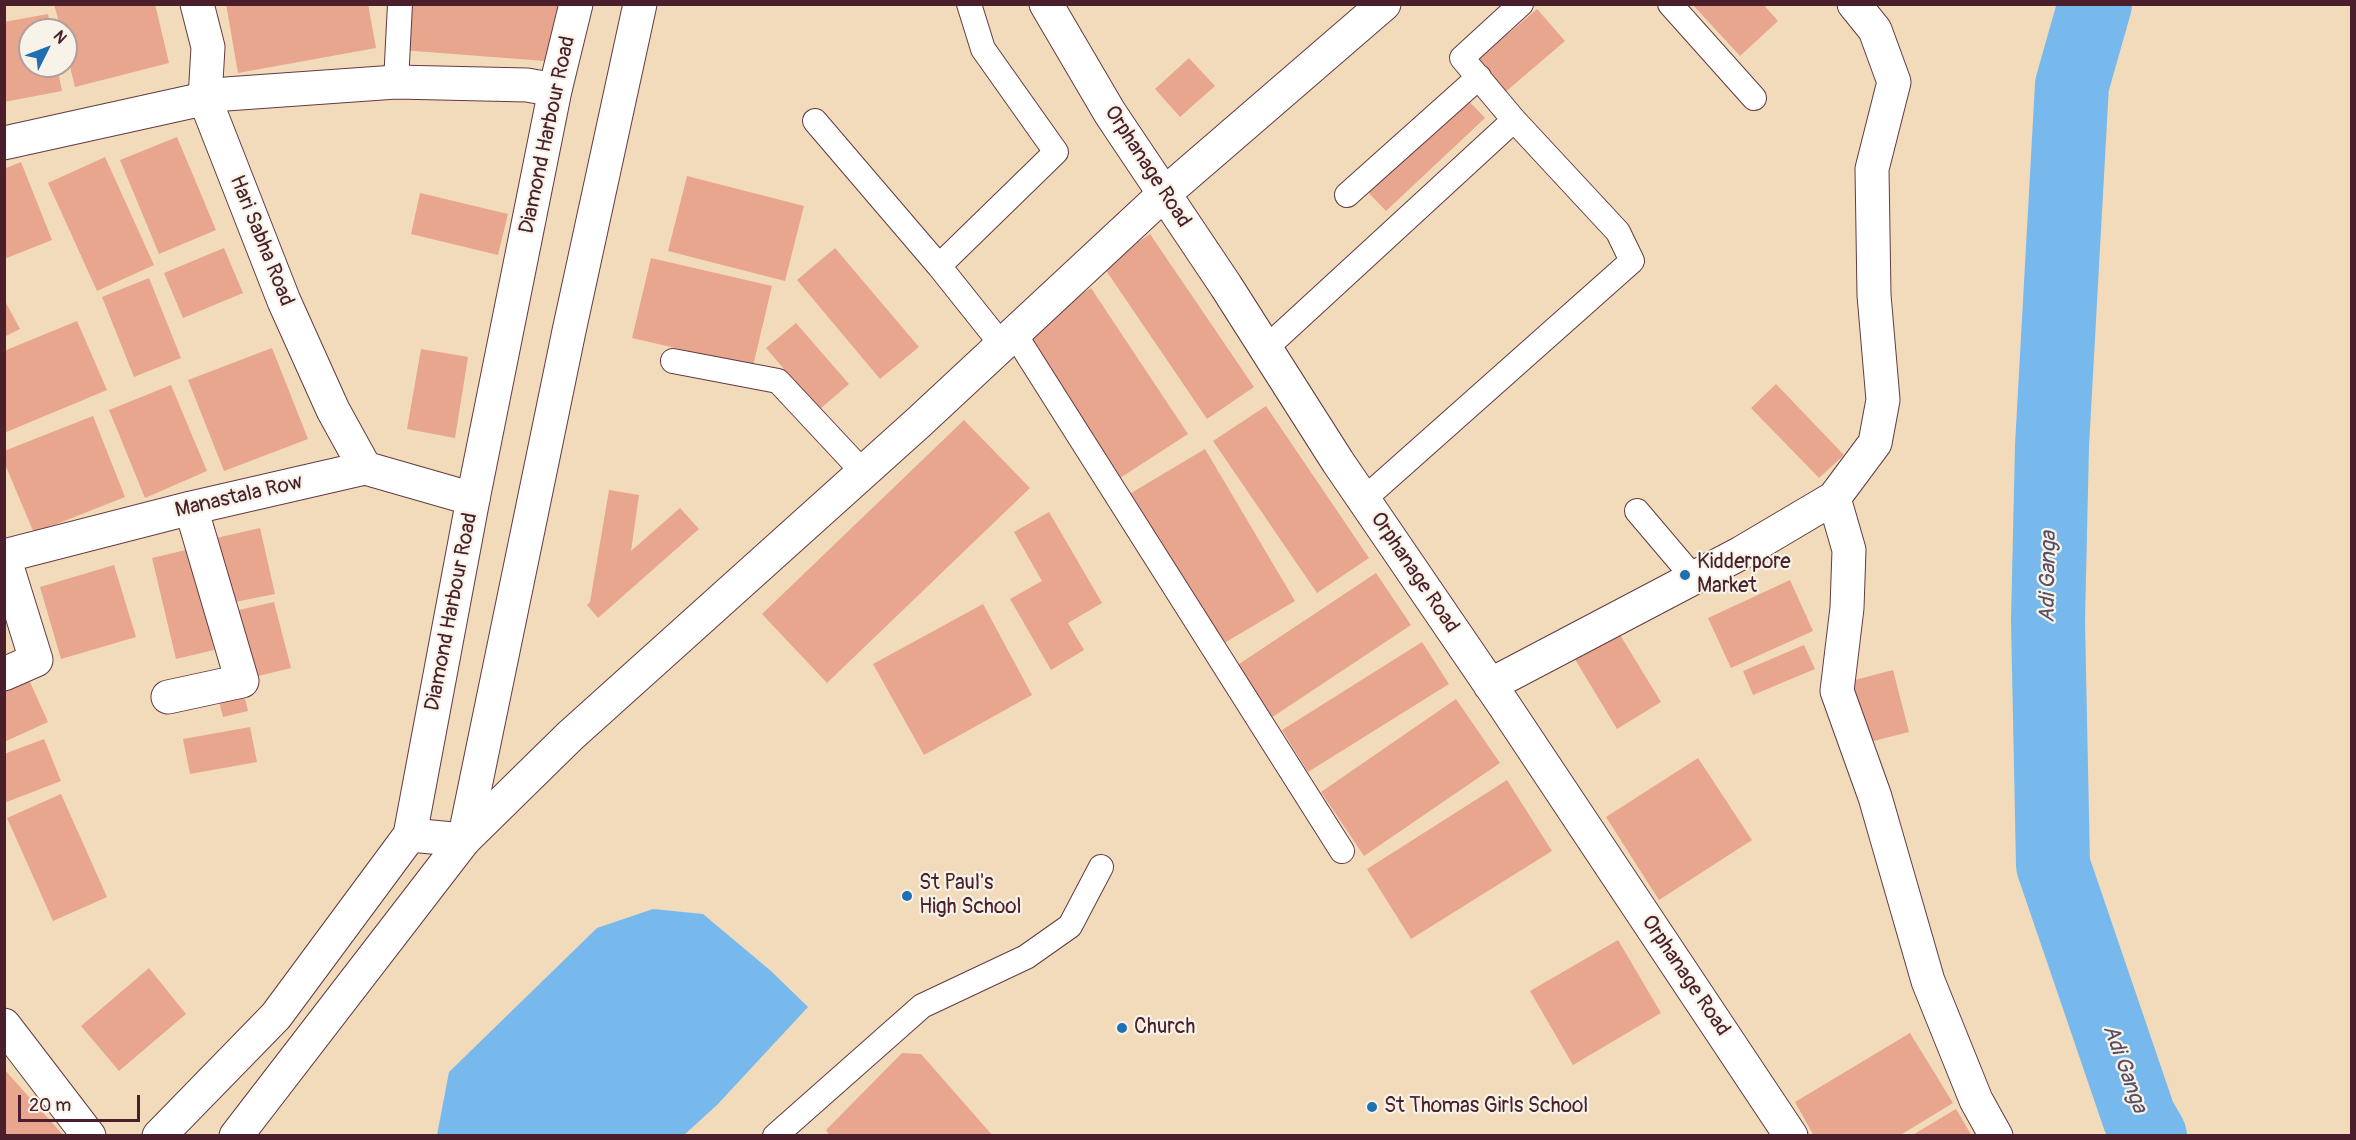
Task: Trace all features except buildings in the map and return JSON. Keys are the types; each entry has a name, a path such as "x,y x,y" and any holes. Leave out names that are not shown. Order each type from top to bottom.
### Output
{"street":[{"name":"Hari Sabha Road","path":"197,4 208,47 205,99 284,301 333,410 364,468"},
{"name":"Diamond Harbour Road","path":"159,1136 276,1016 410,835 473,499 555,90 576,4"},
{"path":"464,840 569,332 640,4"},
{"name":"Orphanage Road","path":"1046,4 1110,113 1363,500 1490,685 1791,1136"},
{"path":"236,1136 464,840 570,736 863,472 1164,194 1384,4"},
{"path":"1490,685 1741,553 1834,498 1875,443 1883,400 1874,295 1872,169 1894,82 1875,30 1854,4"},
{"path":"4,143 226,94 396,82 527,85 555,90"},
{"name":"Manastala Row","path":"4,557 191,508 364,468 459,493 473,499"},
{"path":"1834,498 1849,550 1847,608 1837,692 1875,797 1928,981 1976,1100 1996,1136"},
{"path":"168,697 242,681 191,508"},
{"path":"4,557 36,660 4,674"},
{"path":"410,835 464,840"},
{"path":"4,1025 90,1136"}],"lane":[{"path":"396,82 400,4"},
{"path":"939,266 1056,152 983,49 969,4"},
{"path":"1363,500 1632,261 1618,232 1514,120 1462,58 1521,4"},
{"path":"1670,4 1754,98"},
{"path":"1347,195 1479,77"},
{"path":"1265,349 1514,120"},
{"path":"815,121 939,266 1008,339 1342,851"},
{"path":"673,361 778,381 863,472"},
{"path":"1637,511 1693,578"},
{"path":"775,1136 922,1006 1026,957 1070,926 1101,867"}],"water":[{"path":"653,909 703,914 771,971 808,1007 717,1105 684,1135 437,1135 449,1072 597,928"}],"waterway":[{"name":"Adi Ganga","path":"2095,4 2072,85 2052,446 2048,621 2053,865 2139,1117 2150,1136"}],"place":[{"name":"Kidderpore Market","path":"1685,575"},
{"name":"St Paul's High School","path":"907,896"},
{"name":"Church","path":"1122,1028"},
{"name":"St Thomas Girls School","path":"1372,1107"}]}
